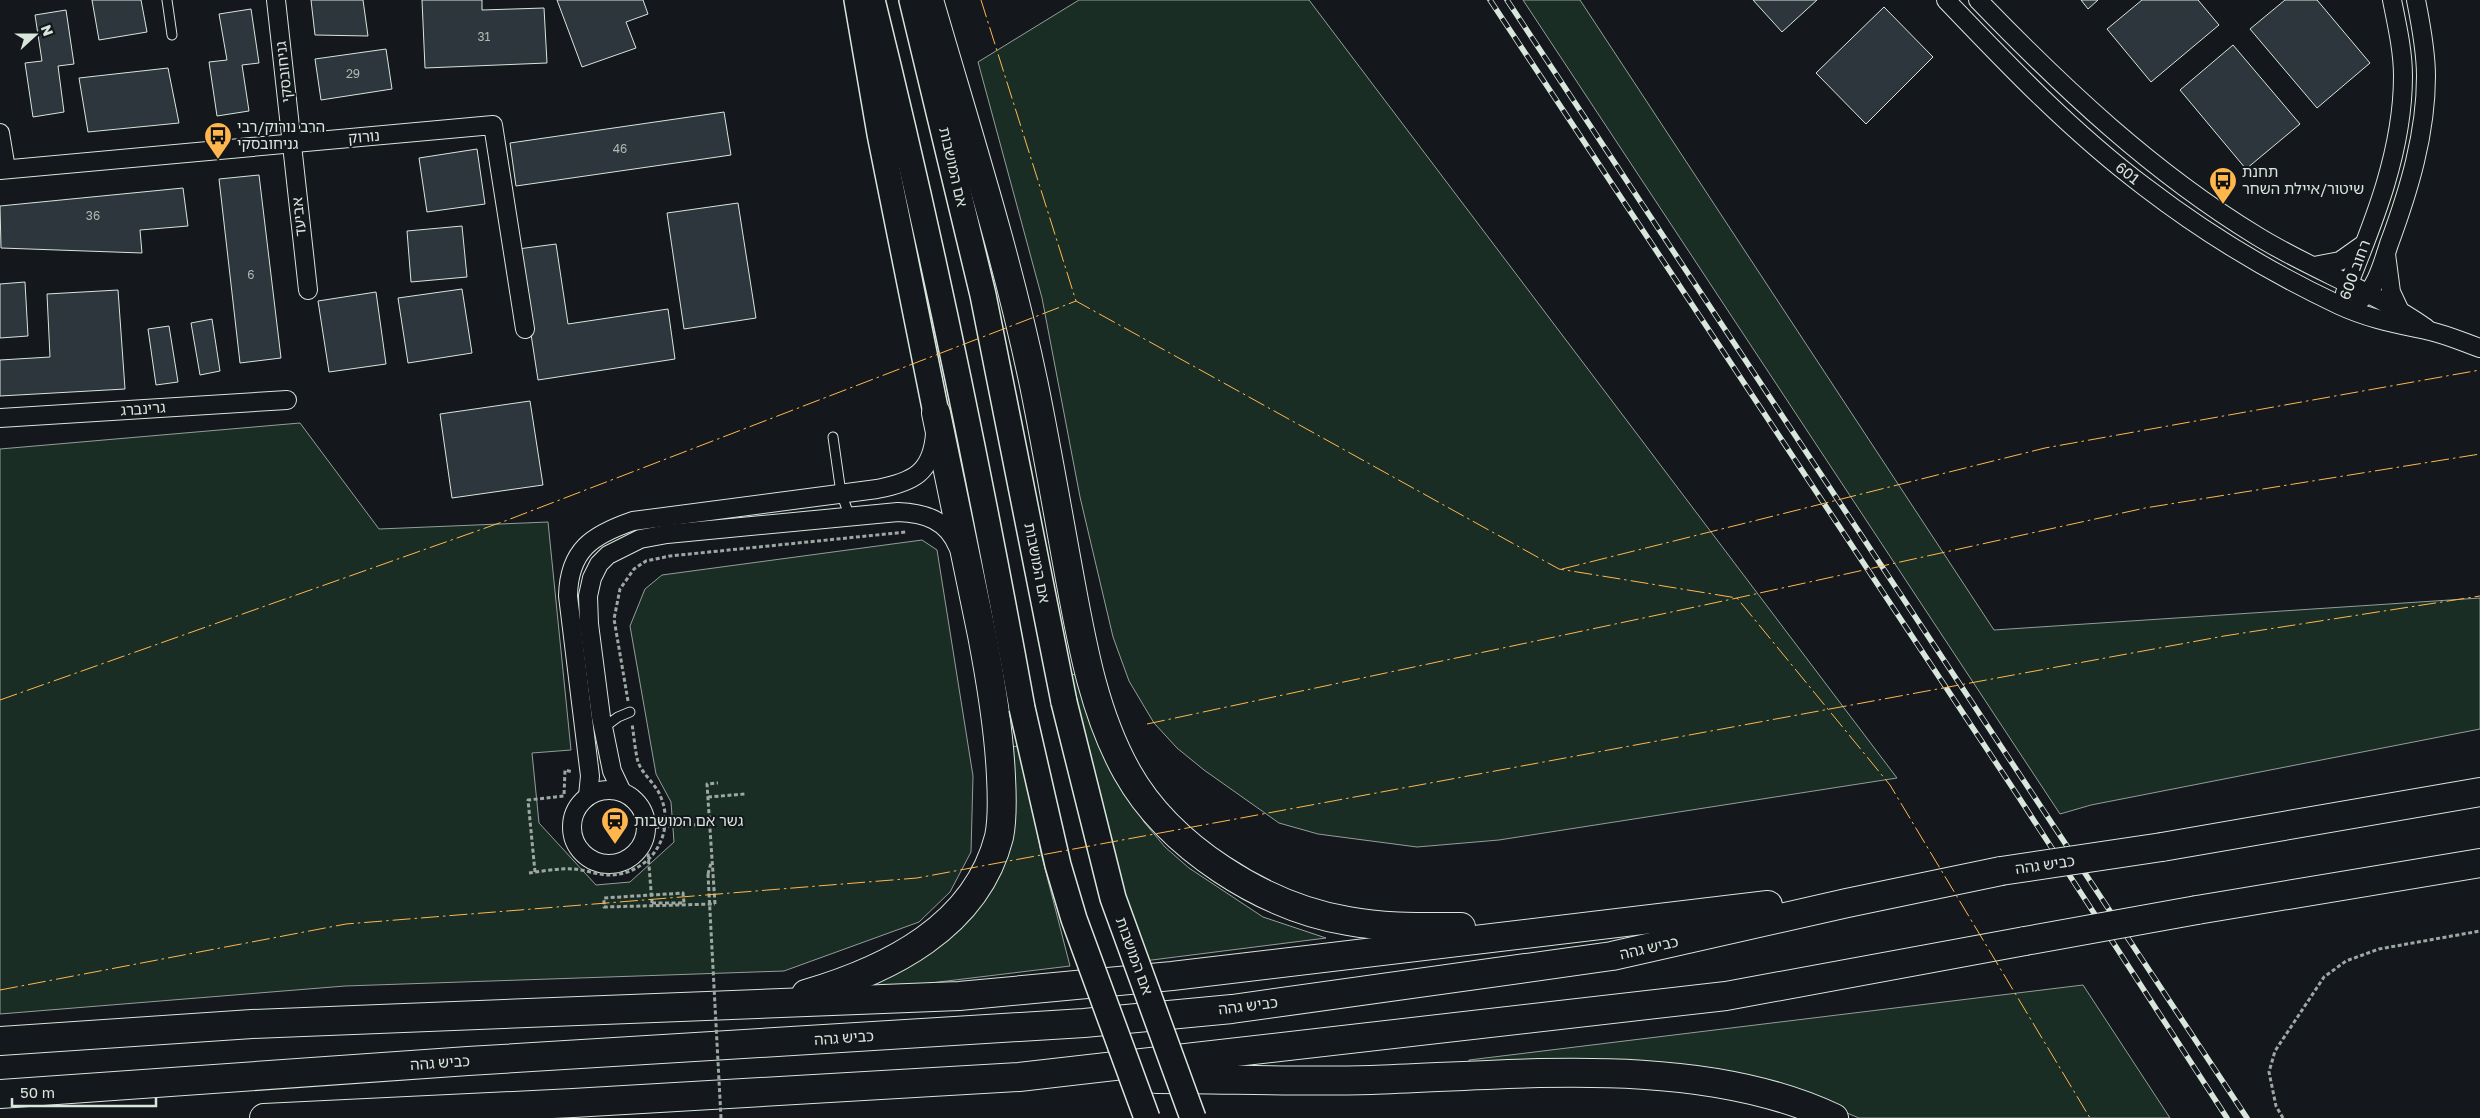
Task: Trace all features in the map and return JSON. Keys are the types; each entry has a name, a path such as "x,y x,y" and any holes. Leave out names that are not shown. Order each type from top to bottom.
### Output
{"highway":[{"path":"929,0 997,241 1031,375 1088,667 1115,747 1136,787 1162,820 1194,850 1226,873 1301,908 1346,921 1401,928 1610,925"},
{"path":"776,1002 839,983 900,956 930,938 952,918 974,890 988,866 999,836 1001,811 1000,746 990,675 936,413"},
{"name":"כביש גהה","path":"0,1094 468,1061 1084,1023 1232,1009 1612,956 1923,886 2002,871 2162,847 2480,792"},
{"path":"264,1118 573,1103 1019,1077 1726,996 2197,910 2480,863"},
{"path":"0,1041 262,1024 959,996 1162,977 1610,925 1923,886"},
{"path":"1019,1077 1348,1080 1620,1074 1688,1079 1755,1090 1834,1118"}],"main road":[{"path":"857,0 880,134 936,413"},
{"path":"872,0 899,109 977,467 1022,708 1054,847 1074,919 1147,1118"},
{"name":"אם המושבות","path":"912,0 983,295 1064,702 1113,898 1193,1118"}],"street":[{"name":"גניחובסקי","path":"276,0 291,143"},
{"name":"601","path":"1946,0 2021,78 2078,131 2144,187 2246,256 2340,305 2394,325 2431,331"},
{"name":"601","path":"1978,0 2030,55 2093,114 2158,169 2257,236 2399,309 2431,331"},
{"name":"רחוב 600","path":"2340,305 2385,188 2400,115 2403,76 2392,0"},
{"name":"רחוב 600","path":"2340,305 2356,302 2368,294 2407,195 2423,118 2426,75 2422,30 2416,0"},
{"name":"נורוק","path":"3,170 493,125 525,329"},
{"path":"0,133 3,170"},
{"name":"אביעד","path":"291,143 308,290"},
{"path":"2314,266 2340,261 2365,244"},
{"path":"2386,252 2390,292 2399,309"},
{"path":"2431,331 2480,348"},
{"name":"גרינברג","path":"0,418 286,400"},
{"path":"588,796 590,776 568,596 568,577 574,561 586,545 599,534 633,520 841,494 906,482 918,475 926,467 932,454 936,413"},
{"path":"622,792 604,790 588,796 574,814 572,826 579,848 587,856 608,864 625,860 638,849 646,828 640,806 622,792 612,771 603,728 589,624 588,596 592,578 599,564 608,555 640,539 667,534 850,517 919,513 946,527 955,538 968,568"}],"lane":[{"path":"167,0 172,35"},
{"path":"832,437 841,494 850,517"},
{"path":"603,728 618,717 630,712"}],"path":[{"path":"528,873 571,869 612,875 634,869 648,860 657,850 666,826 658,790 639,763 614,619 620,589 634,569 646,561 670,556 924,531 934,520"},
{"path":"612,771 639,763"},
{"path":"535,872 528,800 564,796 565,770 590,776"},
{"path":"718,783 707,784 712,857 721,1118"},
{"path":"708,797 745,794"},
{"path":"709,824 646,828 648,860 652,904 684,903 683,893 604,898 604,907 713,904"},
{"path":"712,857 708,874 713,904"},
{"path":"2283,1118 2276,1106 2269,1072 2275,1050 2324,976 2346,961 2378,949 2480,931"}],"green space":[{"path":"1079,0 1309,0 1897,778 1499,840 1417,847 1318,834 1279,823 1204,770 1177,748 1154,723 1129,681 1113,637 1080,497 1042,298 978,62"},
{"path":"1523,0 1580,0 1994,630 2480,598 2480,729 2091,805 2060,814"},
{"path":"300,423 379,529 548,522 571,750 532,753 539,823 596,885 630,882 674,842 671,802 656,774 630,626 645,589 662,575 922,540 937,550 973,776 971,852 950,892 919,922 784,971 345,986 0,1014 0,449"},
{"path":"1066,672 1084,678 1124,786 1144,822 1165,847 1189,868 1263,917 1326,938 1144,961 1123,900"},
{"path":"1022,746 1041,853 1070,966 873,990 876,975 973,913 1003,747"},
{"path":"2083,985 2170,1118 1859,1118 1797,1092 1468,1071 1469,1060"}],"building":[{"path":"92,0 141,0 147,32 99,40"},
{"path":"311,0 363,0 368,36 315,35"},
{"path":"422,0 482,0 482,10 544,8 547,63 425,68"},
{"path":"557,0 643,0 648,14 626,22 636,48 582,67"},
{"path":"1753,0 1817,0 1782,32"},
{"path":"2081,0 2098,0 2088,9"},
{"path":"2142,0 2198,0 2219,25 2151,82 2107,29"},
{"path":"2285,0 2317,0 2370,63 2317,108 2250,29"},
{"path":"1884,7 1933,57 1866,124 1816,73"},
{"path":"251,9 259,63 242,65 249,111 217,116 209,62 227,60 219,14"},
{"path":"66,10 74,64 58,66 64,112 33,117 25,63 42,61 35,15"},
{"path":"2233,45 2300,124 2246,169 2180,90"},
{"path":"386,49 392,89 321,100 315,59"},
{"path":"168,68 179,123 88,132 79,78"},
{"path":"724,112 731,155 516,186 510,143"},
{"path":"477,149 485,204 427,212 419,158"},
{"path":"259,175 281,358 240,363 219,179"},
{"path":"183,188 188,226 140,230 142,253 1,248 0,206"},
{"path":"738,203 756,318 684,329 667,213"},
{"path":"462,226 467,277 411,282 407,231"},
{"path":"556,244 568,324 668,309 675,359 538,380 518,249"},
{"path":"25,282 28,336 0,338 0,284"},
{"path":"462,289 472,353 408,363 398,298"},
{"path":"118,290 125,389 0,396 0,360 50,357 47,294"},
{"path":"376,292 386,364 329,372 318,301"},
{"path":"212,319 220,371 200,375 191,323"},
{"path":"169,326 178,382 156,385 148,329"},
{"path":"530,401 543,485 452,498 440,414"}],"railway":[{"path":"1490,0 2018,796 2227,1118"},
{"path":"1507,0 2247,1118"}],"power":[{"path":"981,0 1076,301 1559,569 1737,598 1890,785 2090,1118"},
{"path":"0,700 505,521 1076,301"},
{"path":"1562,569 2045,448 2480,370"},
{"path":"1147,724 1737,598 2145,508 2480,454"},
{"path":"0,990 346,924 917,878 2224,636 2480,596"}],"place":[{"name":"הרב נורוק/רבי גניחובסקי","path":"218,160"},
{"name":"תחנת שיטור/איילת השחר","path":"2223,205"},
{"name":"גשר אם המושבות","path":"615,845"}]}
